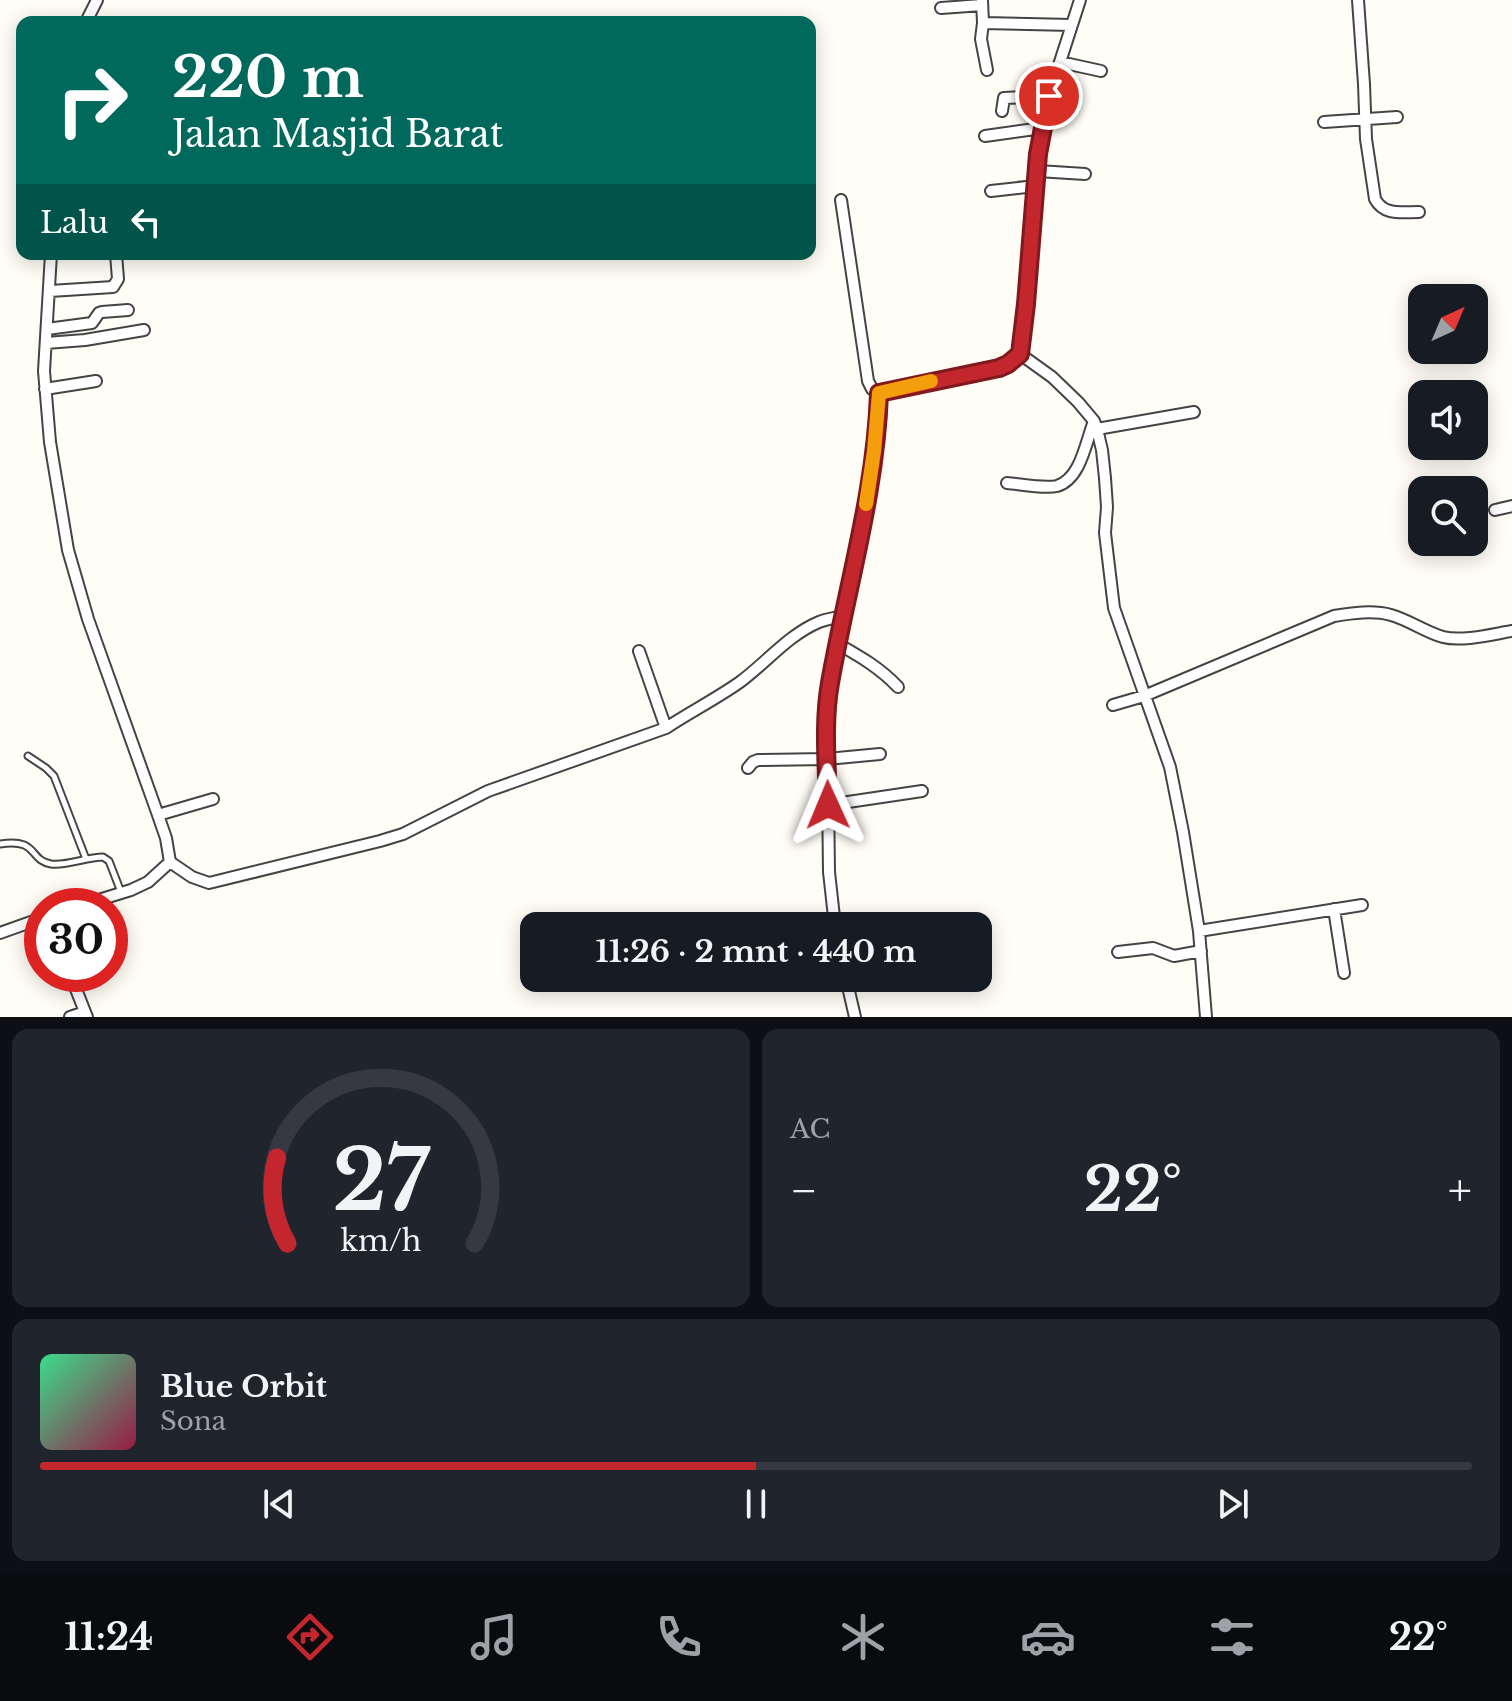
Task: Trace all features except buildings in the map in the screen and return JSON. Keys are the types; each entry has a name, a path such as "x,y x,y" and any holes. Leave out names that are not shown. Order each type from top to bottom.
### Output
{"street":[{"path":"841,200 868,381 872,389 879,393 999,368 1020,354 1042,128 1080,0"},
{"path":"1358,0 1365,119 1375,199 1379,207 1386,211 1419,212"},
{"path":"941,8 982,2 981,39 987,70"},
{"path":"983,23 1072,25"},
{"path":"1060,62 1101,71"},
{"path":"1002,111 1004,98 1049,96"},
{"path":"1324,122 1397,117"},
{"path":"985,136 1042,128"},
{"path":"1038,171 1085,174"},
{"path":"991,191 1035,186"},
{"path":"51,260 45,389 50,442 68,550 88,619 166,838 167,866 154,879 128,891"},
{"path":"50,291 113,287 118,282 116,260"},
{"path":"47,329 92,323 99,313 128,310"},
{"path":"46,343 144,330"},
{"path":"1020,354 1060,384 1095,425 1105,478 1105,533 1114,608 1170,767 1199,931 1206,1017"},
{"path":"45,389 96,381"},
{"path":"833,912 829,872 827,759 830,685 862,534 879,393"},
{"path":"1095,425 1194,412"},
{"path":"1007,483 1058,486 1065,482 1077,468 1095,425"},
{"path":"1495,510 1512,506"},
{"path":"1113,705 1144,696 1334,616 1361,613 1393,615 1433,634 1450,638 1512,631"},
{"path":"167,866 209,883 403,834 488,791 666,728 739,683 807,628 843,616"},
{"path":"838,644 869,661 898,687"},
{"path":"639,651 666,728"},
{"path":"748,768 758,760 880,754"},
{"path":"828,805 922,791"},
{"path":"158,815 213,799"},
{"path":"1199,931 1362,905"},
{"path":"1334,909 1344,973"},
{"path":"0,933 24,924"},
{"path":"1118,952 1153,948 1174,956 1201,951"},
{"path":"70,1017 86,1015 77,992"},
{"path":"849,992 855,1017"}],"lane":[{"path":"28,756 54,776 86,859"},
{"path":"0,844 22,843 50,864 103,857 109,861 119,888"}],"slow traffic":[{"path":"866,504 879,393 931,381"}],"route":[{"path":"828,805 827,710 830,685 862,534 879,393 999,368 1020,354 1038,154 1049,96"}]}
